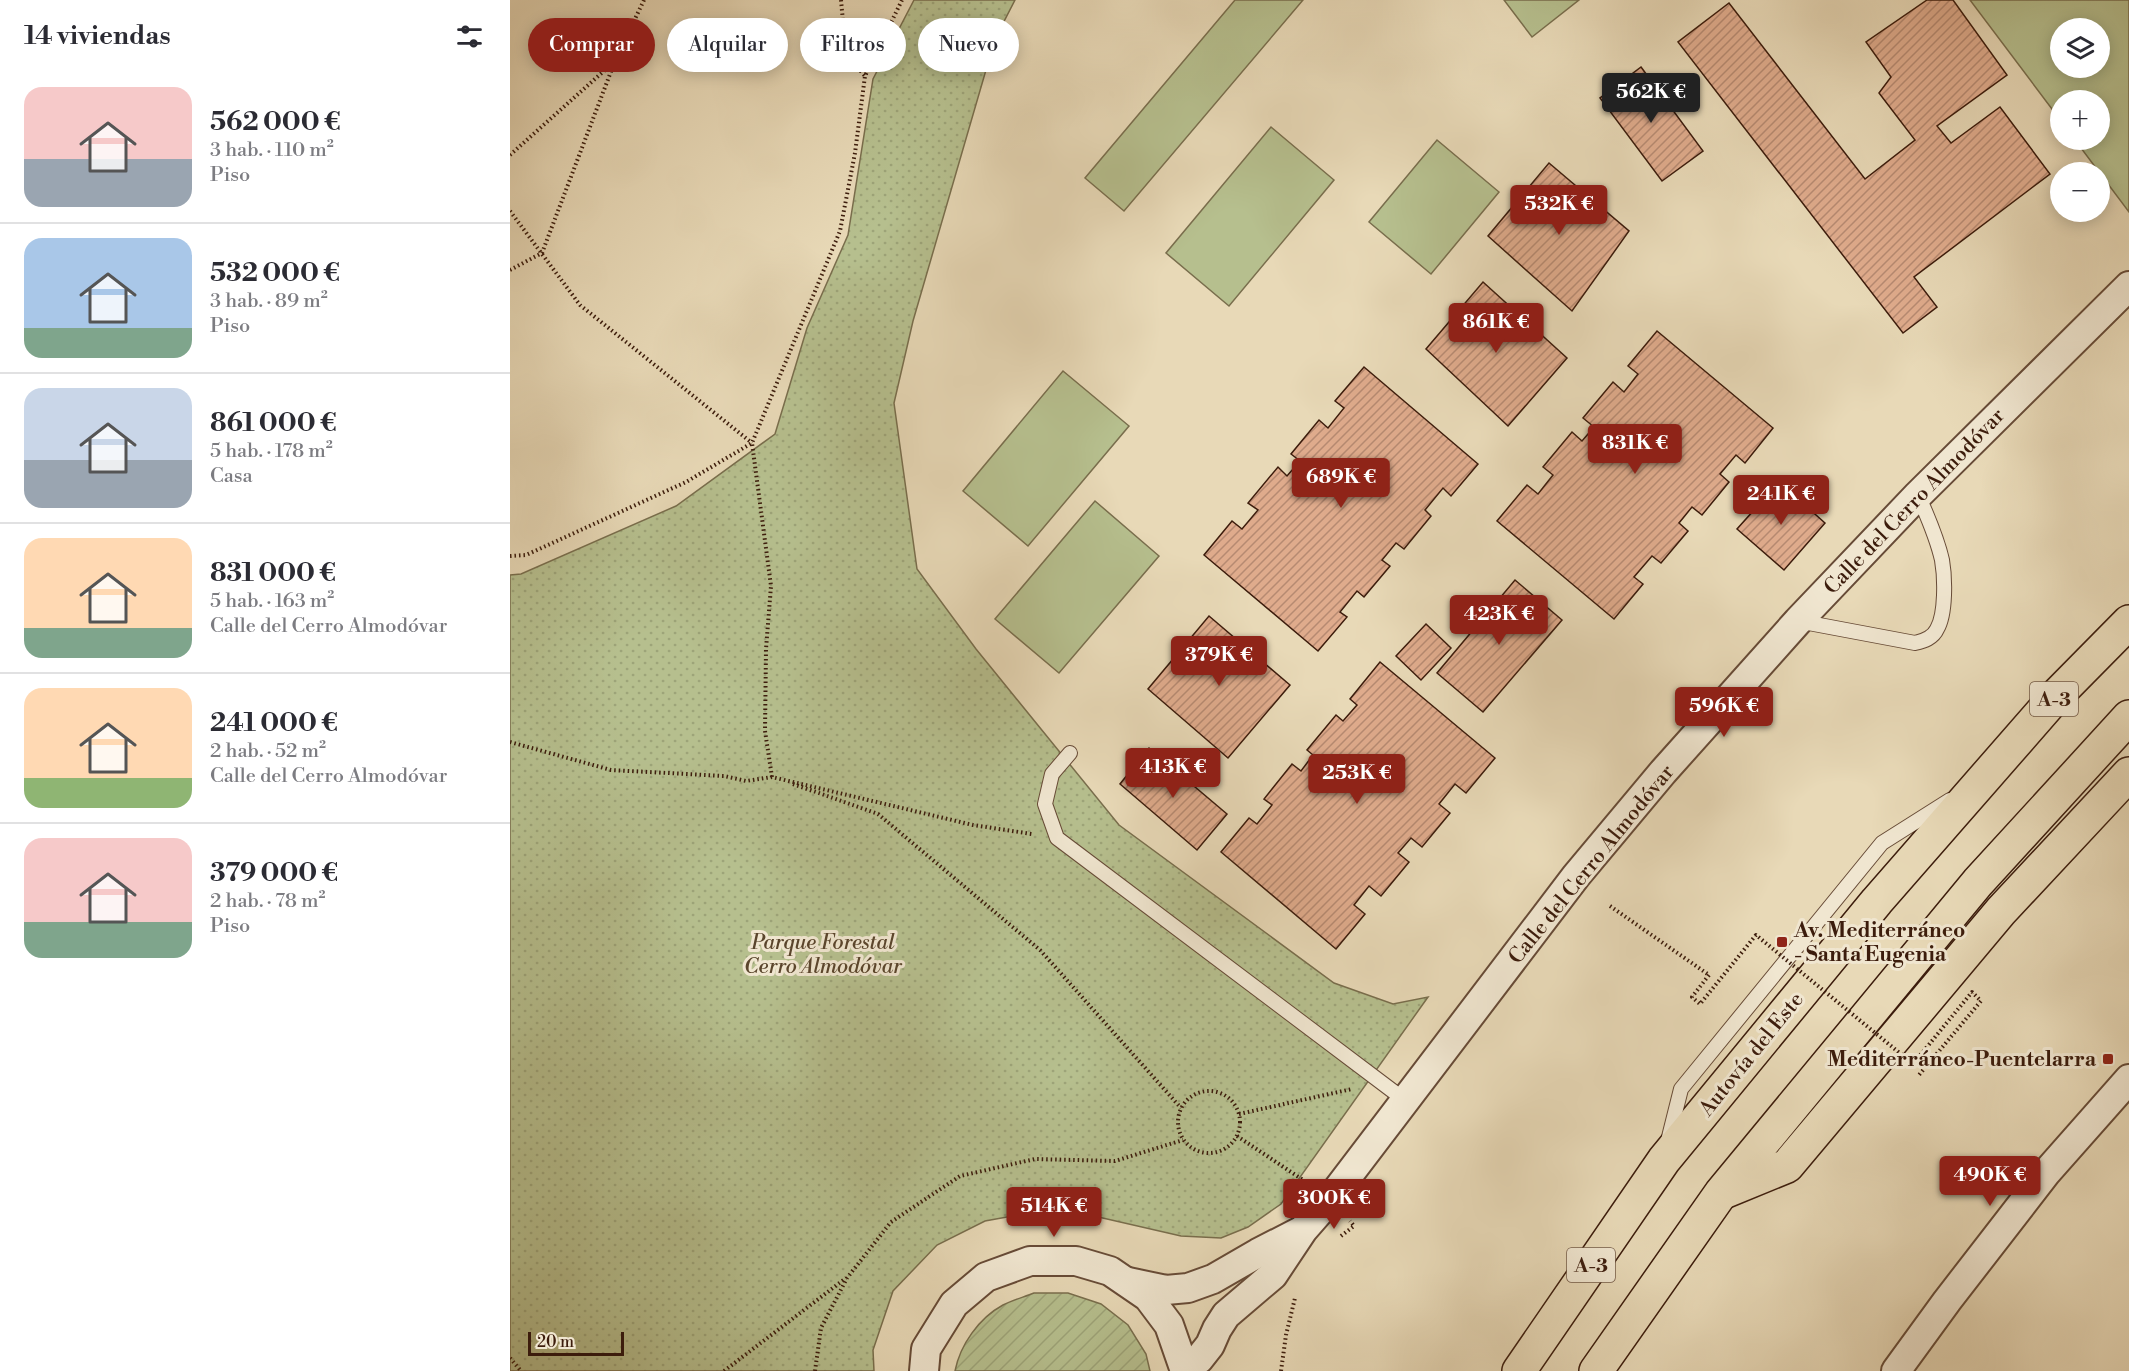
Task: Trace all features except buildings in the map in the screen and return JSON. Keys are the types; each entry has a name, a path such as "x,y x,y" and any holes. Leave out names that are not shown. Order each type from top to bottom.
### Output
{"highway":[{"name":"Autovía del Este","path":"1519,1371 1664,1160 1877,901 2057,695 2129,622"},
{"path":"1596,1371 1721,1193 1978,882 2109,736 2129,717"},
{"path":"1721,1193 1787,1166 2001,911 2129,774"}],"street":[{"name":"Calle del Cerro Almodóvar","path":"1125,1282 1166,1290 1188,1288 1213,1279 1303,1230 1338,1207 1406,1101 1576,876 1663,772 1798,621 1918,495 2129,286"},
{"path":"1896,1371 2046,1173 2129,1079"},
{"name":"Calle del Cerro Almodóvar","path":"1185,1370 1199,1359 1210,1345 1226,1315 1273,1275 1303,1230"},
{"path":"924,1371 926,1349 954,1304 986,1277 1030,1261 1076,1261 1110,1271 1148,1298 1169,1325 1185,1370"}],"lane":[{"path":"1798,621 1915,644 1928,639 1937,630 1944,610 1942,561 1918,495"},
{"path":"1070,753 1052,774 1045,804 1057,838 1406,1101"}],"path":[{"path":"635,18 644,0"},
{"path":"841,0 846,54 866,76"},
{"path":"772,777 765,731 766,649 771,586 752,443 840,231 855,153 866,76 902,0"},
{"path":"510,155 603,72"},
{"path":"510,270 542,253 611,72"},
{"path":"510,211 580,305 752,443"},
{"path":"510,556 526,555 686,482 752,443"},
{"path":"510,742 611,770 724,776 746,781 772,777 973,825 1057,838"},
{"path":"772,777 878,814 1040,950 1181,1108"},
{"path":"1610,906 1709,975 1692,997 1700,1005 1756,936 1913,1064 1972,992 1981,1001 1919,1075"},
{"path":"1239,1114 1361,1087 1369,1074"},
{"path":"1207,1091 1218,1092 1227,1097 1235,1104 1239,1114 1240,1125 1231,1145 1211,1154 1201,1153 1191,1148 1183,1140 1178,1125 1181,1108 1187,1100 1196,1093 1207,1091"},
{"path":"1237,1136 1338,1207 1354,1226 1336,1240"},
{"path":"814,1371 821,1328 847,1278 891,1222 960,1176 1035,1159 1115,1161 1183,1140"},
{"path":"724,1371 847,1278"},
{"path":"1281,1371 1295,1296"},
{"path":"510,1358 521,1371"}],"green space":[{"name":"Parque Forestal Cerro Almodóvar","path":"914,0 1015,0 1006,18 918,18 918,72 985,72 913,321 894,403 917,569 976,649 1119,825 1334,983 1393,1004 1428,997 1281,1204 1248,1227 1221,1238 1181,1236 1094,1216 1039,1211 985,1221 937,1245 893,1291 873,1350 874,1371 510,1371 510,575 521,574 676,506 775,434 807,328 848,235 873,79 877,72 906,72 905,18"},
{"path":"1235,0 1303,0 1124,211 1085,178"},
{"path":"1504,0 1579,0 1532,37"},
{"path":"1970,0 2129,0 2129,212 2110,187 2110,162 2092,162 2082,150 2110,150 2110,90 2050,90 2050,106"},
{"path":"1271,127 1334,180 1229,306 1166,253"},
{"path":"1437,140 1499,192 1431,274 1369,222"},
{"path":"1063,371 1129,426 1028,546 963,491"},
{"path":"1095,501 1159,556 1059,673 995,619"},
{"path":"1034,1293 1068,1293 1101,1304 1128,1325 1146,1354 1150,1371 955,1371 966,1342 986,1317 1003,1305"}],"place":[{"name":"Av. Mediterráneo - Santa Eugenia","path":"1782,942"},
{"name":"Mediterráneo-Puentelarra","path":"2108,1059"}]}
